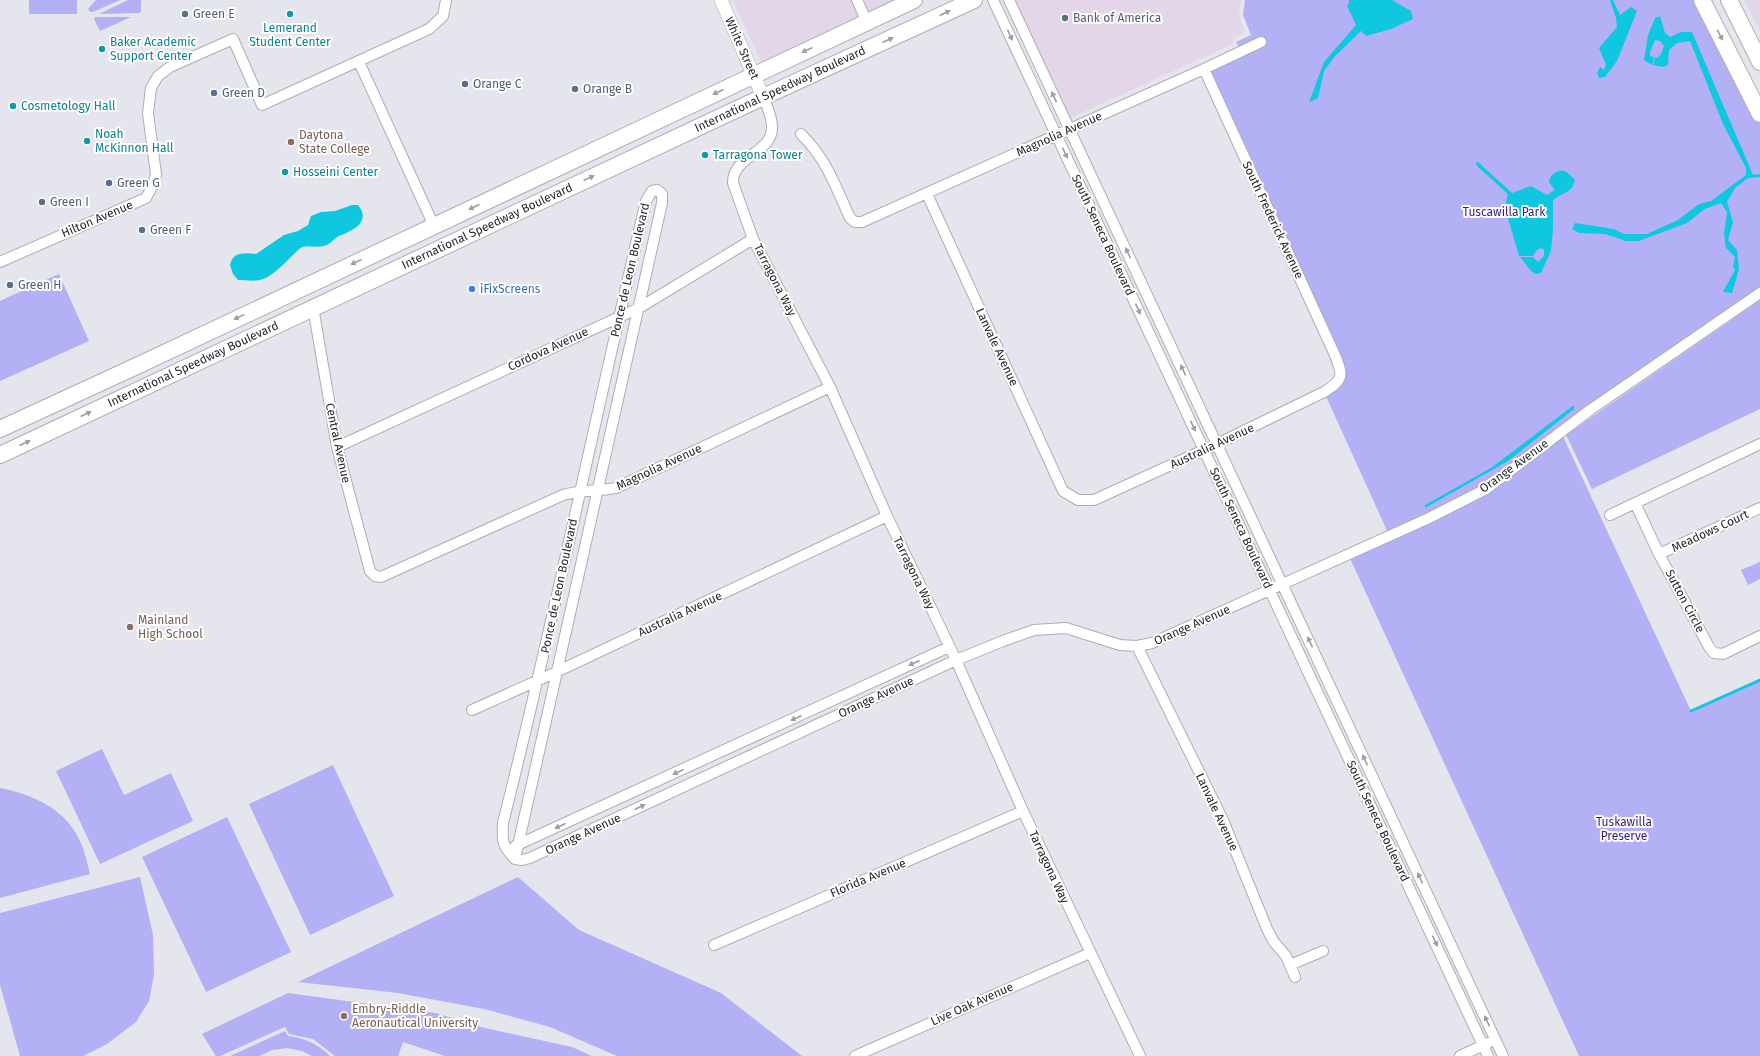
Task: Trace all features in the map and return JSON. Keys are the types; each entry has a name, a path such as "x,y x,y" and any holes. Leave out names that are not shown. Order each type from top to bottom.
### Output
{"main road":[{"name":"International Speedway Boulevard","path":"0,429 914,0"},
{"name":"International Speedway Boulevard","path":"0,455 313,307 974,0"},
{"path":"1702,0 1760,114"},
{"path":"1728,0 1760,62"},
{"path":"478,230 483,217 488,212 574,171 594,150"},
{"path":"313,307 326,291 405,255 420,245 434,226"},
{"path":"51,431 53,420 59,413 134,378 141,364"}],"street":[{"name":"Hilton Avenue","path":"0,262 146,198 154,183 156,174 148,113 151,88 158,76 170,67 233,39 262,105 429,29 443,16 446,0"},
{"name":"White Street","path":"721,0 763,97"},
{"path":"858,0 867,22"},
{"name":"South Seneca Boulevard","path":"993,0 1488,1056"},
{"name":"South Seneca Boulevard","path":"1009,0 1504,1056"},
{"name":"Magnolia Avenue","path":"801,134 812,145 827,165 850,218 855,222 862,222 927,194 1261,42"},
{"path":"1024,65 1037,60"},
{"path":"359,62 434,226"},
{"name":"South Frederick Avenue","path":"1204,69 1341,371"},
{"name":"Tarragona Way","path":"763,97 771,117 772,128 770,137 762,146 742,162 733,177 733,183 754,239 830,387 887,516 956,660 1023,811 1140,1056"},
{"name":"Ponce de Leon Boulevard","path":"506,850 502,839 504,824 539,679 619,317 648,196 652,191 657,190 662,194 662,203 515,859"},
{"name":"Lanvale Avenue","path":"927,194 1063,491 1071,497"},
{"name":"Cordova Avenue","path":"337,447 639,308 754,239"},
{"path":"1130,291 1142,284"},
{"name":"Orange Avenue","path":"515,859 522,860 530,858 956,660 1034,630 1066,628 1120,645 1137,646 1152,643 1177,633 1282,583 1429,518 1486,489 1590,410 1760,293"},
{"name":"Central Avenue","path":"313,307 337,447 370,571 374,576"},
{"name":"Australia Avenue","path":"1071,497 1078,500 1094,500 1217,444 1324,392 1336,384 1341,377 1341,371"},
{"name":"Magnolia Avenue","path":"374,576 381,577 563,495 580,490 598,491 616,488 830,387"},
{"path":"1610,514 1760,444"},
{"name":"Sutton Circle","path":"1635,503 1659,554 1709,647 1714,653 1723,654 1760,636"},
{"name":"Meadows Court","path":"1659,554 1760,508"},
{"name":"Australia Avenue","path":"472,710 887,516"},
{"name":"Lanvale Avenue","path":"1137,646 1222,820 1267,929 1274,942 1286,956 1295,977"},
{"name":"Orange Avenue","path":"506,850 949,647"},
{"path":"837,699 844,712"},
{"path":"1342,745 1355,738"},
{"path":"742,742 749,756"},
{"path":"652,784 658,798"},
{"name":"Florida Avenue","path":"714,945 1023,811"},
{"path":"506,850 515,859"},
{"path":"1418,906 1431,900"},
{"path":"1290,966 1323,951"},
{"name":"Live Oak Avenue","path":"855,1056 1090,953"},
{"path":"1460,1056 1496,1039"}],"shaded area":[{"path":"733,0 852,0 860,18 762,64"},
{"path":"863,0 898,0 869,14"},
{"path":"1015,0 1241,0 1239,16 1245,32 1234,38 1233,44 1070,118"},
{"path":"1744,0 1760,0 1760,31"}],"green space":[{"path":"29,0 77,0 77,14 29,14"},
{"path":"96,0 120,0 90,12 88,9"},
{"path":"128,0 141,0 141,12 99,14"},
{"path":"1245,0 1702,0 1760,114 1760,293 1561,432 1691,711 1760,680 1760,1056 1579,1056 1348,554 1389,535 1324,392 1341,377 1204,69 1241,51 1236,42 1251,35 1243,15"},
{"path":"95,17 131,17 100,31 94,19"},
{"path":"59,274 89,341 0,381 0,301"},
{"path":"1760,300 1760,409 1592,489 1566,435"},
{"path":"1760,562 1760,579 1748,585 1741,570"},
{"path":"102,749 124,795 171,773 193,821 100,864 56,771"},
{"path":"333,765 394,896 310,935 249,804"},
{"path":"0,788 24,794 36,799 57,812 66,820 74,830 82,845 90,874 0,898"},
{"path":"227,817 291,952 206,992 142,857"},
{"path":"140,877 153,935 154,975 149,1001 136,1022 107,1044 83,1056 20,1056 0,985 0,913"},
{"path":"518,877 579,930 721,993 802,1056 617,1056 550,1027 484,1009 398,993 298,982"},
{"name":"Embry-Riddle Aeronautical University","path":"288,993 435,1013 485,1028 572,1047 592,1056 445,1056 403,1042 398,1056 335,1056 313,1039 289,1034 285,1027 220,1056 216,1056 202,1034"},
{"path":"285,1031 288,1036 311,1042 330,1056 312,1056 302,1051 287,1048 273,1050 259,1056 230,1056"}],"water":[{"path":"1349,0 1392,0 1411,11 1413,19 1391,29 1366,36 1361,31 1335,56 1324,71 1318,98 1309,102 1324,62 1356,25 1347,6"},
{"path":"1610,0 1613,0 1620,15 1631,7 1637,11 1617,61 1605,77 1599,78 1597,73 1600,67 1604,70 1606,65 1599,48 1617,27 1616,18"},
{"path":"1660,16 1665,33 1670,37 1681,32 1692,32 1753,175 1760,174 1760,177 1748,178 1735,188 1727,202 1733,222 1728,240 1737,250 1739,269 1732,293 1723,292 1735,270 1733,266 1735,257 1726,248 1724,234 1727,212 1721,203 1705,209 1687,223 1639,241 1626,241 1605,234 1579,233 1572,229 1575,223 1614,229 1624,234 1647,234 1678,220 1699,204 1711,201 1746,175 1746,168 1723,124 1690,41 1677,43 1669,50 1668,65 1663,67 1653,65 1655,57 1658,58 1664,46 1660,41 1655,40 1650,52 1650,56 1654,57 1652,65 1644,60 1648,35 1655,18"},
{"path":"1478,162 1512,193 1531,186 1547,195 1555,190 1549,182 1549,179 1555,173 1560,171 1566,172 1575,180 1572,188 1553,200 1551,251 1541,273 1536,274 1531,271 1520,257 1533,257 1538,262 1544,256 1544,250 1541,248 1536,251 1533,256 1519,256 1505,208 1508,194 1477,166 1476,163"},
{"path":"352,205 358,205 362,211 362,221 359,225 337,237 328,244 321,247 302,247 268,277 260,280 238,280 233,274 230,265 234,257 237,255 244,253 256,254 284,235 298,231 308,225 311,216 321,212 335,211"},
{"path":"1574,405 1574,409 1508,461 1425,508 1425,505 1491,468"}],"waterway":[{"path":"1691,711 1760,680"}],"place":[{"name":"Green E","path":"185,14"},
{"name":"Lemerand Student Center","path":"290,14"},
{"name":"Bank of America","path":"1065,18"},
{"name":"Baker Academic Support Center","path":"102,49"},
{"name":"Orange C","path":"465,84"},
{"name":"Orange B","path":"575,89"},
{"name":"Green D","path":"214,93"},
{"name":"Cosmetology Hall","path":"13,106"},
{"name":"Noah McKinnon Hall","path":"87,141"},
{"name":"Daytona State College","path":"291,142"},
{"name":"Tarragona Tower","path":"705,155"},
{"name":"Hosseini Center","path":"285,172"},
{"name":"Green G","path":"109,183"},
{"name":"Green I","path":"42,202"},
{"name":"Green F","path":"142,230"},
{"name":"Green H","path":"10,285"},
{"name":"iFixScreens","path":"472,289"},
{"name":"Mainland High School","path":"130,627"},
{"name":"Embry-Riddle Aeronautical University","path":"344,1016"}],"park label":[{"name":"Tuscawilla Park","path":"1504,212"},
{"name":"Tuskawilla Preserve","path":"1624,829"}]}
